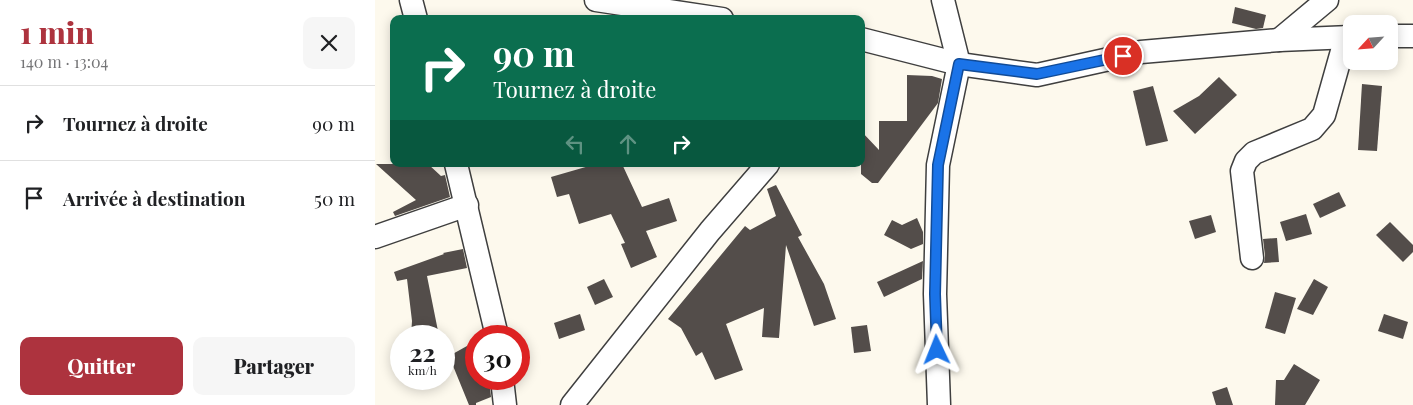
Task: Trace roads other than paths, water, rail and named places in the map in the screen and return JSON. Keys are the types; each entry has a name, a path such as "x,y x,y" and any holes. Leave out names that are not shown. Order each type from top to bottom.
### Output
{"street":[{"path":"411,0 415,15"},
{"path":"596,0 696,15"},
{"path":"939,405 935,294 938,165 959,64 943,0"},
{"path":"1279,40 1327,0"},
{"path":"1398,36 1413,36"},
{"path":"865,45 959,64 1037,74 1141,52 1279,40 1343,37"},
{"path":"1252,258 1242,171 1246,161 1255,153 1312,129 1325,115 1343,56"},
{"path":"457,167 494,325"},
{"path":"571,405 710,231 764,167"},
{"path":"375,237 467,205"},
{"path":"503,390 505,405"}]}
